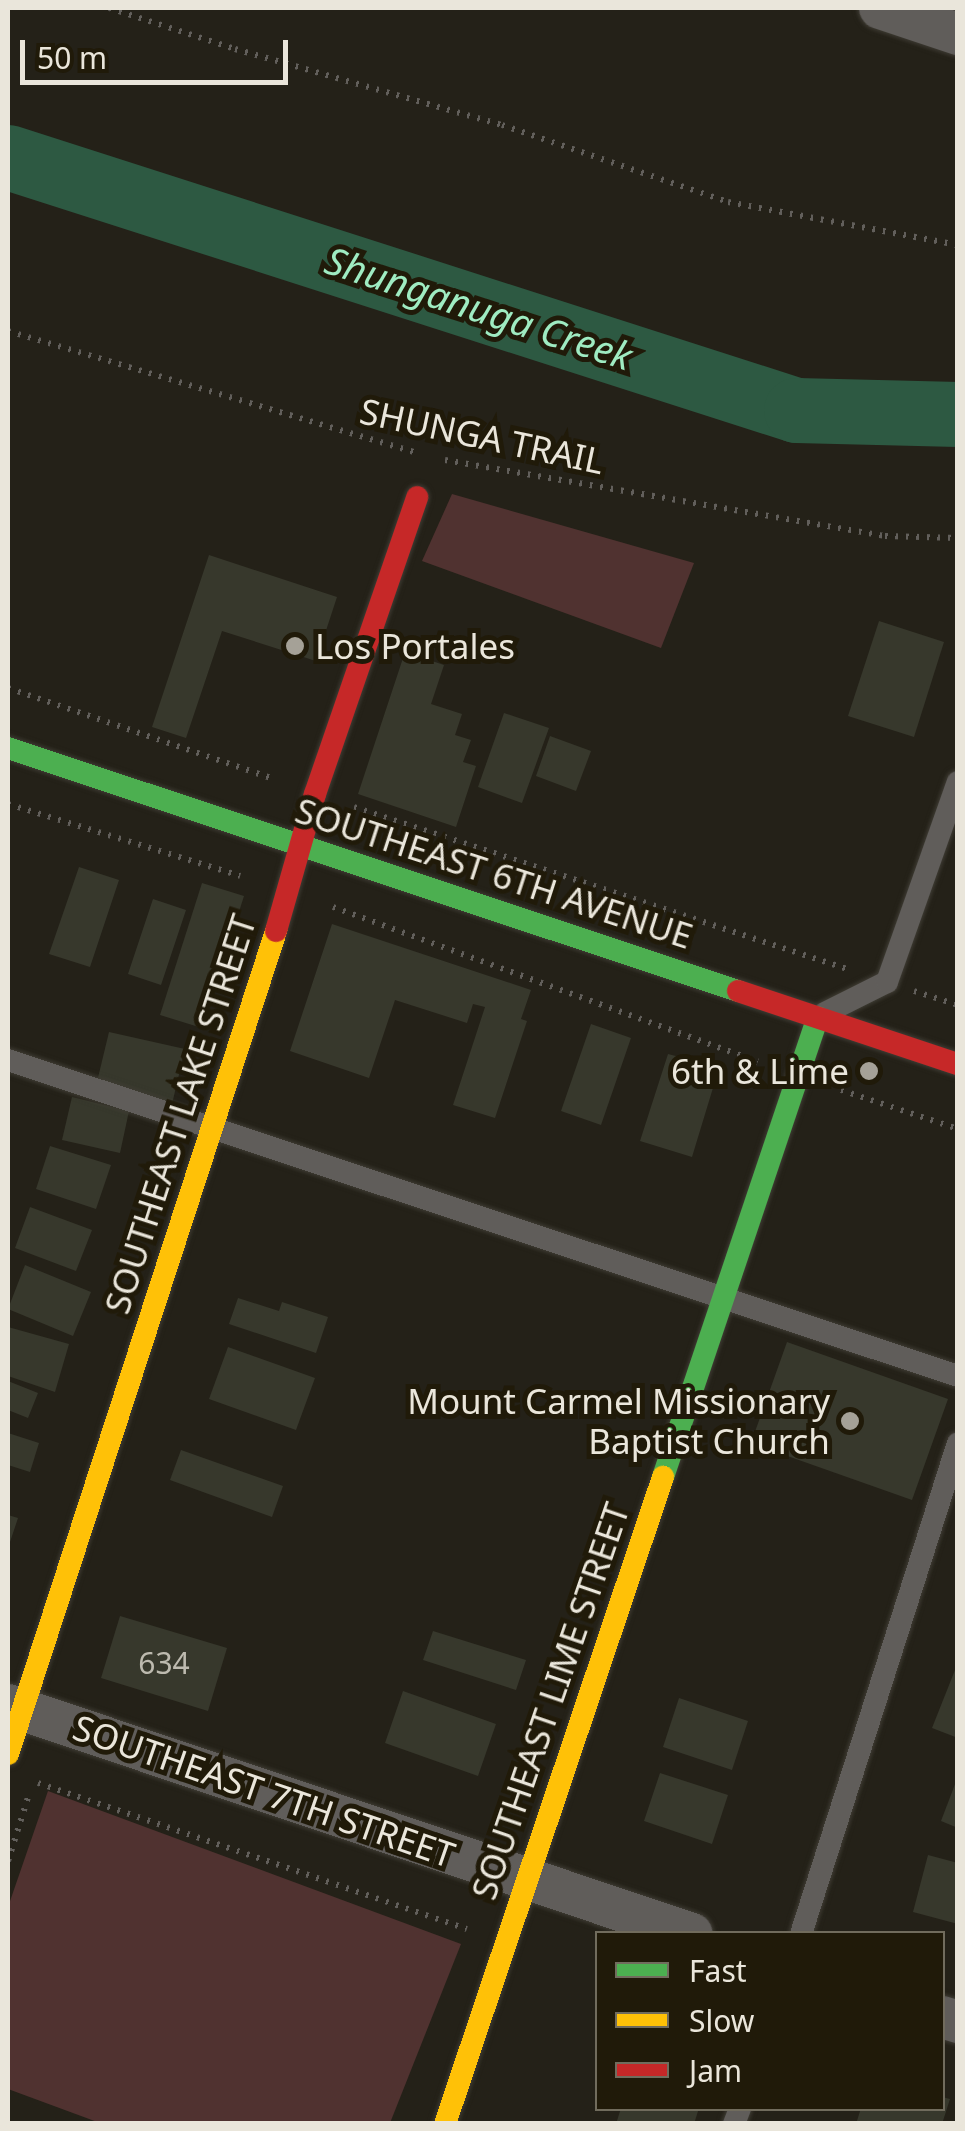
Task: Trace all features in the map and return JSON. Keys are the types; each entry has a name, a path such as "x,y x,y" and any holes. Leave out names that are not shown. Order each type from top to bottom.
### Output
{"street":[{"path":"880,8 958,34"},
{"name":"SOUTHEAST LAKE STREET","path":"8,1754 15,1708 212,1128 290,892 315,794 417,497"},
{"name":"SOUTHEAST 6TH AVENUE","path":"8,748 958,1064"},
{"name":"SOUTHEAST LIME STREET","path":"446,2124 818,1018"},
{"name":"SOUTHEAST 7TH STREET","path":"15,1708 683,1931"}],"lane":[{"path":"818,1018 887,982 958,782"},
{"path":"8,1060 722,1301 958,1376"},
{"path":"802,1931 958,1443"}],"path":[{"path":"109,8 234,49 502,125 728,202 958,245"},
{"name":"SHUNGA TRAIL","path":"8,331 420,454"},
{"name":"SHUNGA TRAIL","path":"438,459 885,536 958,538"},
{"path":"8,688 315,794 958,1005"},
{"path":"8,804 290,892 798,1075 958,1128"},
{"path":"34,1781 506,1942"}],"shaded area":[{"path":"452,494 694,563 661,648 422,561"},
{"path":"48,1791 461,1944 390,2123 100,2123 8,2089 8,1907"}],"building":[{"name":"Los Portales","path":"209,555 337,597 316,661 222,631 186,738 152,727"},
{"path":"879,621 944,642 914,737 848,716"},
{"path":"405,652 444,665 431,704 462,714 455,735 471,740 463,762 476,766 456,827 358,794"},
{"path":"504,713 549,728 522,803 478,787"},
{"path":"550,736 591,751 576,791 536,776"},
{"path":"79,867 119,880 90,967 49,954"},
{"path":"202,883 244,896 202,1028 160,1015"},
{"path":"153,899 186,910 161,985 128,974"},
{"path":"332,924 531,990 521,1019 527,1021 495,1118 453,1105 485,1007 473,1004 467,1023 395,1000 369,1078 290,1051"},
{"path":"591,1024 631,1038 601,1125 561,1111"},
{"path":"109,1032 185,1049 172,1104 96,1086"},
{"path":"668,1054 691,1060 689,1071 716,1078 692,1157 640,1141"},
{"path":"72,1097 129,1111 120,1153 62,1140"},
{"path":"50,1146 111,1165 96,1209 36,1189"},
{"path":"30,1207 92,1230 76,1271 15,1248"},
{"path":"25,1265 91,1292 73,1336 8,1309"},
{"path":"238,1298 279,1311 282,1302 328,1317 316,1353 229,1324"},
{"path":"8,1327 69,1344 55,1392 8,1376"},
{"name":"Mount Carmel Missionary Baptist Church","path":"787,1342 948,1399 912,1500 751,1443"},
{"path":"228,1347 315,1378 296,1430 209,1399"},
{"path":"8,1381 38,1393 28,1418 8,1410"},
{"path":"8,1433 39,1443 30,1472 8,1465"},
{"path":"181,1450 283,1486 272,1517 170,1480"},
{"path":"8,1515 18,1518 8,1548"},
{"path":"120,1616 227,1648 208,1711 101,1678"},
{"path":"433,1631 526,1660 516,1690 423,1660"},
{"path":"958,1665 958,1738 932,1728"},
{"path":"403,1691 496,1724 478,1776 385,1743"},
{"path":"679,1698 748,1721 732,1770 663,1747"},
{"path":"660,1773 728,1795 712,1844 644,1821"},
{"path":"958,1779 958,1828 941,1821"},
{"path":"928,1855 958,1863 958,1924 913,1912"},
{"path":"945,2098 950,2099 942,2124 856,2124 860,2111 945,2111"},
{"path":"620,2111 698,2111 694,2124 616,2124"}],"waterway":[{"name":"Shunganuga Creek","path":"8,157 796,410 958,414"}],"traffic: fast":[{"path":"8,748 738,991"},
{"path":"663,1477 818,1017"}],"traffic: slow":[{"path":"8,1754 276,931"},
{"path":"445,2124 663,1477"}],"traffic: jam":[{"path":"276,931 315,794 417,497"},
{"path":"738,991 958,1064"}],"place":[{"name":"Los Portales","path":"295,646"},
{"name":"6th & Lime","path":"869,1071"},
{"name":"Mount Carmel Missionary Baptist Church","path":"850,1421"}]}
